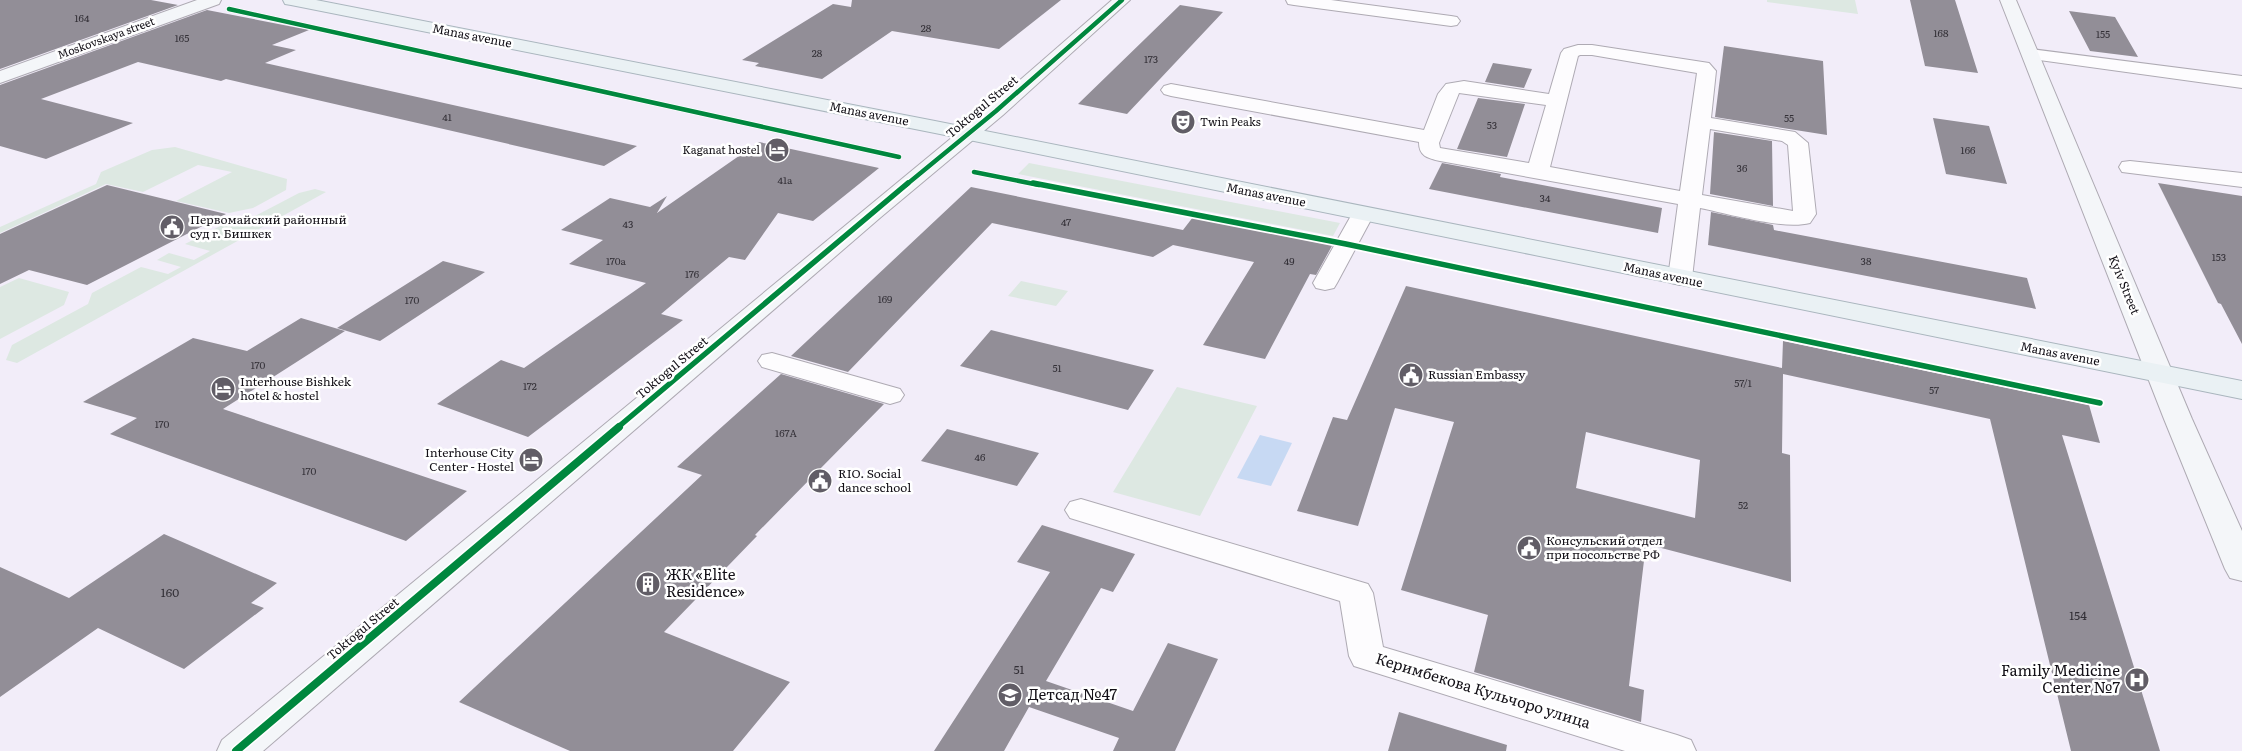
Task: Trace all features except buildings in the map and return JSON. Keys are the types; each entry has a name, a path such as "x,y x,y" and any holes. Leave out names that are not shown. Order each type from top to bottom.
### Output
{"main road":[{"name":"Moskovskaya street","path":"0,77 213,0"},
{"name":"Manas avenue","path":"290,0 969,134 2242,390"},
{"name":"Toktogul Street","path":"236,751 866,218 969,134 1122,0"},
{"name":"Kyiv Street","path":"2008,0 2242,569"}],"street":[{"path":"1294,0 1451,22"},
{"path":"1538,171 1570,53 1578,50 1592,50 1702,67 1707,71 1680,278"},
{"path":"2031,54 2242,82"},
{"path":"1557,101 1464,87 1453,88 1448,94 1429,143 1430,151 1440,155 1538,171 1783,217 1802,218 1805,214 1798,143 1788,136 1701,122"},
{"path":"1171,90 1431,138"},
{"path":"2130,167 2242,180"},
{"path":"1325,283 1363,214"},
{"path":"772,361 890,395"},
{"name":"Керимбекова Кульчоро улица","path":"1081,510 1356,593 1366,656 1678,751"}],"shaded area":[{"path":"1767,0 1855,0 1858,14 1767,2"},
{"path":"175,147 287,179 286,190 253,208 229,213 176,201 232,172 198,165 143,192 106,184 0,233 0,227 96,184 101,172 152,150"},
{"path":"1029,163 1340,223 1333,236 1018,174"},
{"path":"315,189 326,192 17,363 6,360 12,345 88,304 92,293 141,267 168,274 181,267 157,260 169,253 194,260 210,251 185,244 228,222 257,215 299,193"},
{"path":"19,278 69,292 64,305 0,339 0,287"},
{"path":"1021,281 1068,291 1056,306 1008,296"},
{"path":"1177,387 1257,406 1200,516 1113,492"}],"water":[{"path":"1260,435 1292,443 1271,486 1237,478"}],"cycle path":[{"path":"236,751 873,212 996,111 1122,0"},
{"path":"229,9 899,157"},
{"path":"974,172 1346,244 2100,403"}],"place":[{"name":"Twin Peaks","path":"1183,122"},
{"name":"Kaganat hostel","path":"777,150"},
{"name":"Первомайский районный суд г. Бишкек","path":"172,227"},
{"name":"Russian Embassy","path":"1411,375"},
{"name":"Interhouse Bishkek hotel & hostel","path":"223,389"},
{"name":"Interhouse City Center - Hostel","path":"531,460"},
{"name":"RIO. Social dance school","path":"820,481"},
{"name":"Консульский отдел при посольстве РФ","path":"1529,548"},
{"name":"ЖК «Elite Residence»","path":"648,584"},
{"name":"Family Medicine Center №7","path":"2137,680"},
{"name":"Детсад №47","path":"1010,695"}]}
